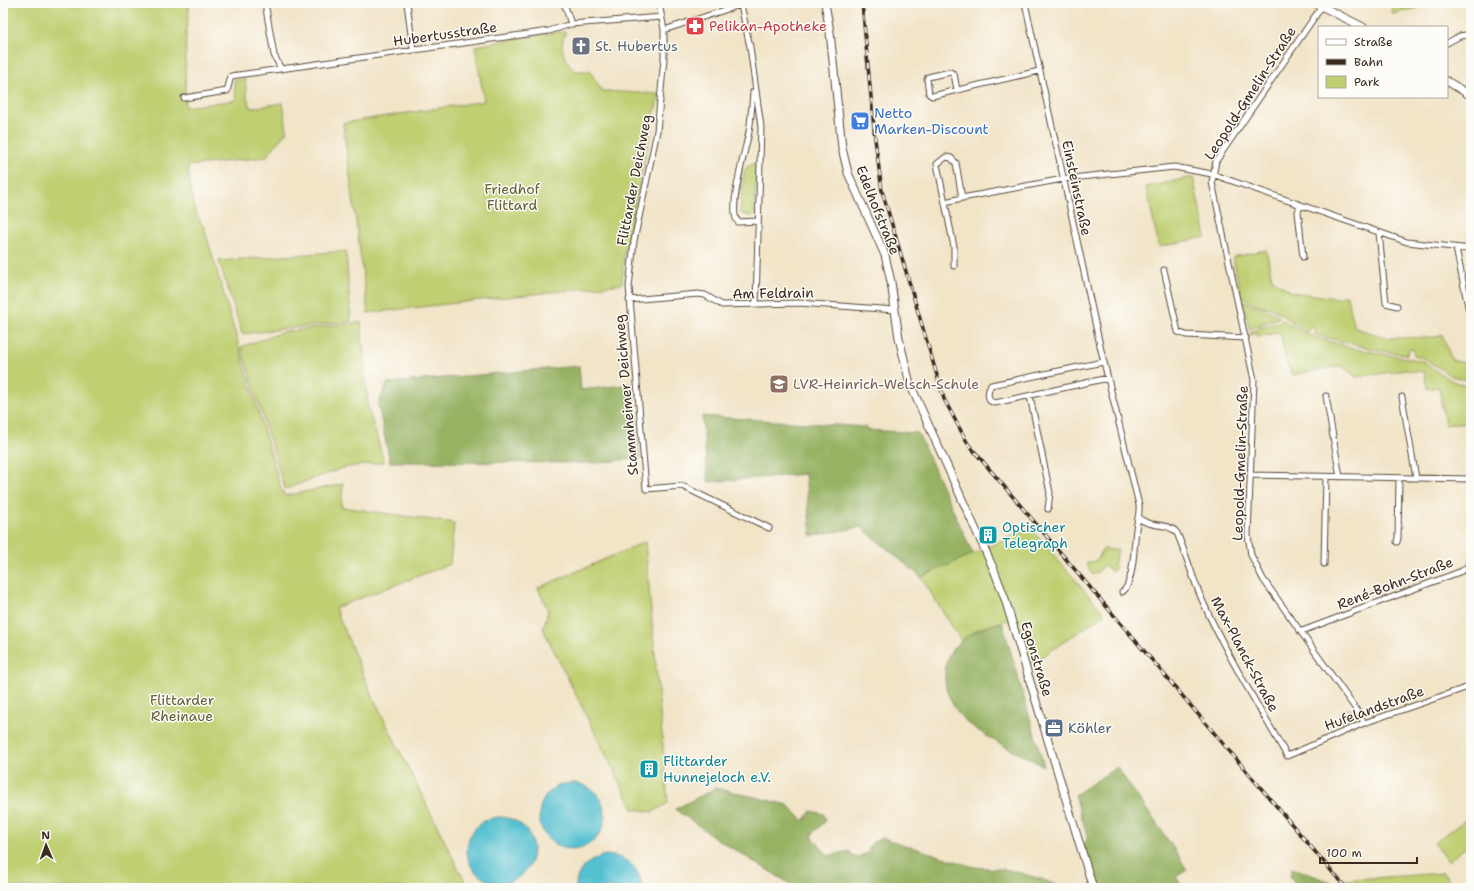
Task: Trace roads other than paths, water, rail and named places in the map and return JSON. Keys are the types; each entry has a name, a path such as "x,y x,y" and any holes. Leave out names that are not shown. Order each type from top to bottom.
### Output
{"street":[{"path":"265,3 274,55 281,69"},
{"path":"407,3 413,50"},
{"path":"564,3 570,24"},
{"name":"Flittarder Deichweg","path":"629,287 634,241 657,131 664,59 664,30 660,3"},
{"name":"Edelhofstraße","path":"825,3 830,32 842,148 848,173 885,255 910,384 937,444"},
{"name":"Einsteinstraße","path":"1025,3 1103,362 1139,505 1139,518 1136,527 1130,580 1126,590 1122,592"},
{"path":"664,30 743,4 761,127 756,303"},
{"path":"1318,4 1361,26"},
{"name":"Leopold-Gmelin-Straße","path":"1318,4 1216,161 1212,174 1212,182 1254,380 1248,535 1251,555 1263,578 1360,715 1364,723"},
{"name":"Hubertusstraße","path":"184,98 227,91 231,76 549,31 570,24 662,17"},
{"path":"1448,42 1460,36 1471,34"},
{"path":"957,90 954,74 950,72 928,77 926,79 929,94 932,96 1039,71"},
{"path":"1448,82 1471,96"},
{"path":"754,85 749,131 737,188 734,215 738,222 758,221"},
{"path":"954,266 954,248 937,164 946,157 952,158 956,163 962,198"},
{"path":"945,202 1063,179 1174,167 1212,174 1300,206 1417,245 1471,249"},
{"path":"1300,206 1298,212 1303,257"},
{"path":"1379,233 1386,303 1397,306"},
{"path":"1456,248 1471,321"},
{"path":"1164,270 1178,332 1186,335 1246,338"},
{"name":"Stammheimer Deichweg","path":"629,287 646,489 682,486 770,528"},
{"name":"Am Feldrain","path":"629,300 698,294 705,295 722,305 799,303 895,310"},
{"path":"1103,362 992,385 988,396 990,401 995,403 1108,378"},
{"path":"1030,396 1050,493 1048,509"},
{"path":"1326,396 1340,477"},
{"path":"1402,397 1416,478"},
{"name":"Egonstraße","path":"937,444 994,570 1004,596 1093,888"},
{"path":"1250,475 1471,479"},
{"path":"1324,564 1326,477"},
{"path":"1397,542 1399,478"},
{"name":"Max-Planck-Straße","path":"1139,518 1149,524 1170,528 1178,533 1203,601 1220,636 1238,672 1287,756"},
{"name":"René-Bohn-Straße","path":"1302,632 1462,571 1468,566 1471,537"},
{"name":"Hufelandstraße","path":"1287,756 1364,723 1471,686"}],"water":[{"path":"565,783 579,783 591,788 600,797 605,809 603,829 596,840 579,849 565,849 553,844 544,835 539,823 539,809 544,797 553,788"},
{"path":"500,817 513,819 528,832 531,837 533,850 531,863 518,878 513,881 500,883 487,881 472,868 469,863 467,850 469,837 482,822 487,819"},
{"path":"606,855 626,860 631,864 638,874 642,888 576,888 578,876 585,866 594,859"}],"railway":[{"path":"862,3 875,139 882,191 944,399 968,444 1346,888"}],"place":[{"name":"Pelikan-Apotheke","path":"695,26"},
{"name":"St. Hubertus","path":"581,46"},
{"name":"Netto Marken-Discount","path":"860,121"},
{"name":"LVR-Heinrich-Welsch-Schule","path":"779,384"},
{"name":"Optischer Telegraph","path":"988,535"},
{"name":"Köhler","path":"1054,728"},
{"name":"Flittarder Hunnejeloch e.V.","path":"649,769"}],"park label":[{"name":"Friedhof Flittard","path":"512,198"},
{"name":"Flittarder Rheinaue","path":"182,708"}]}
